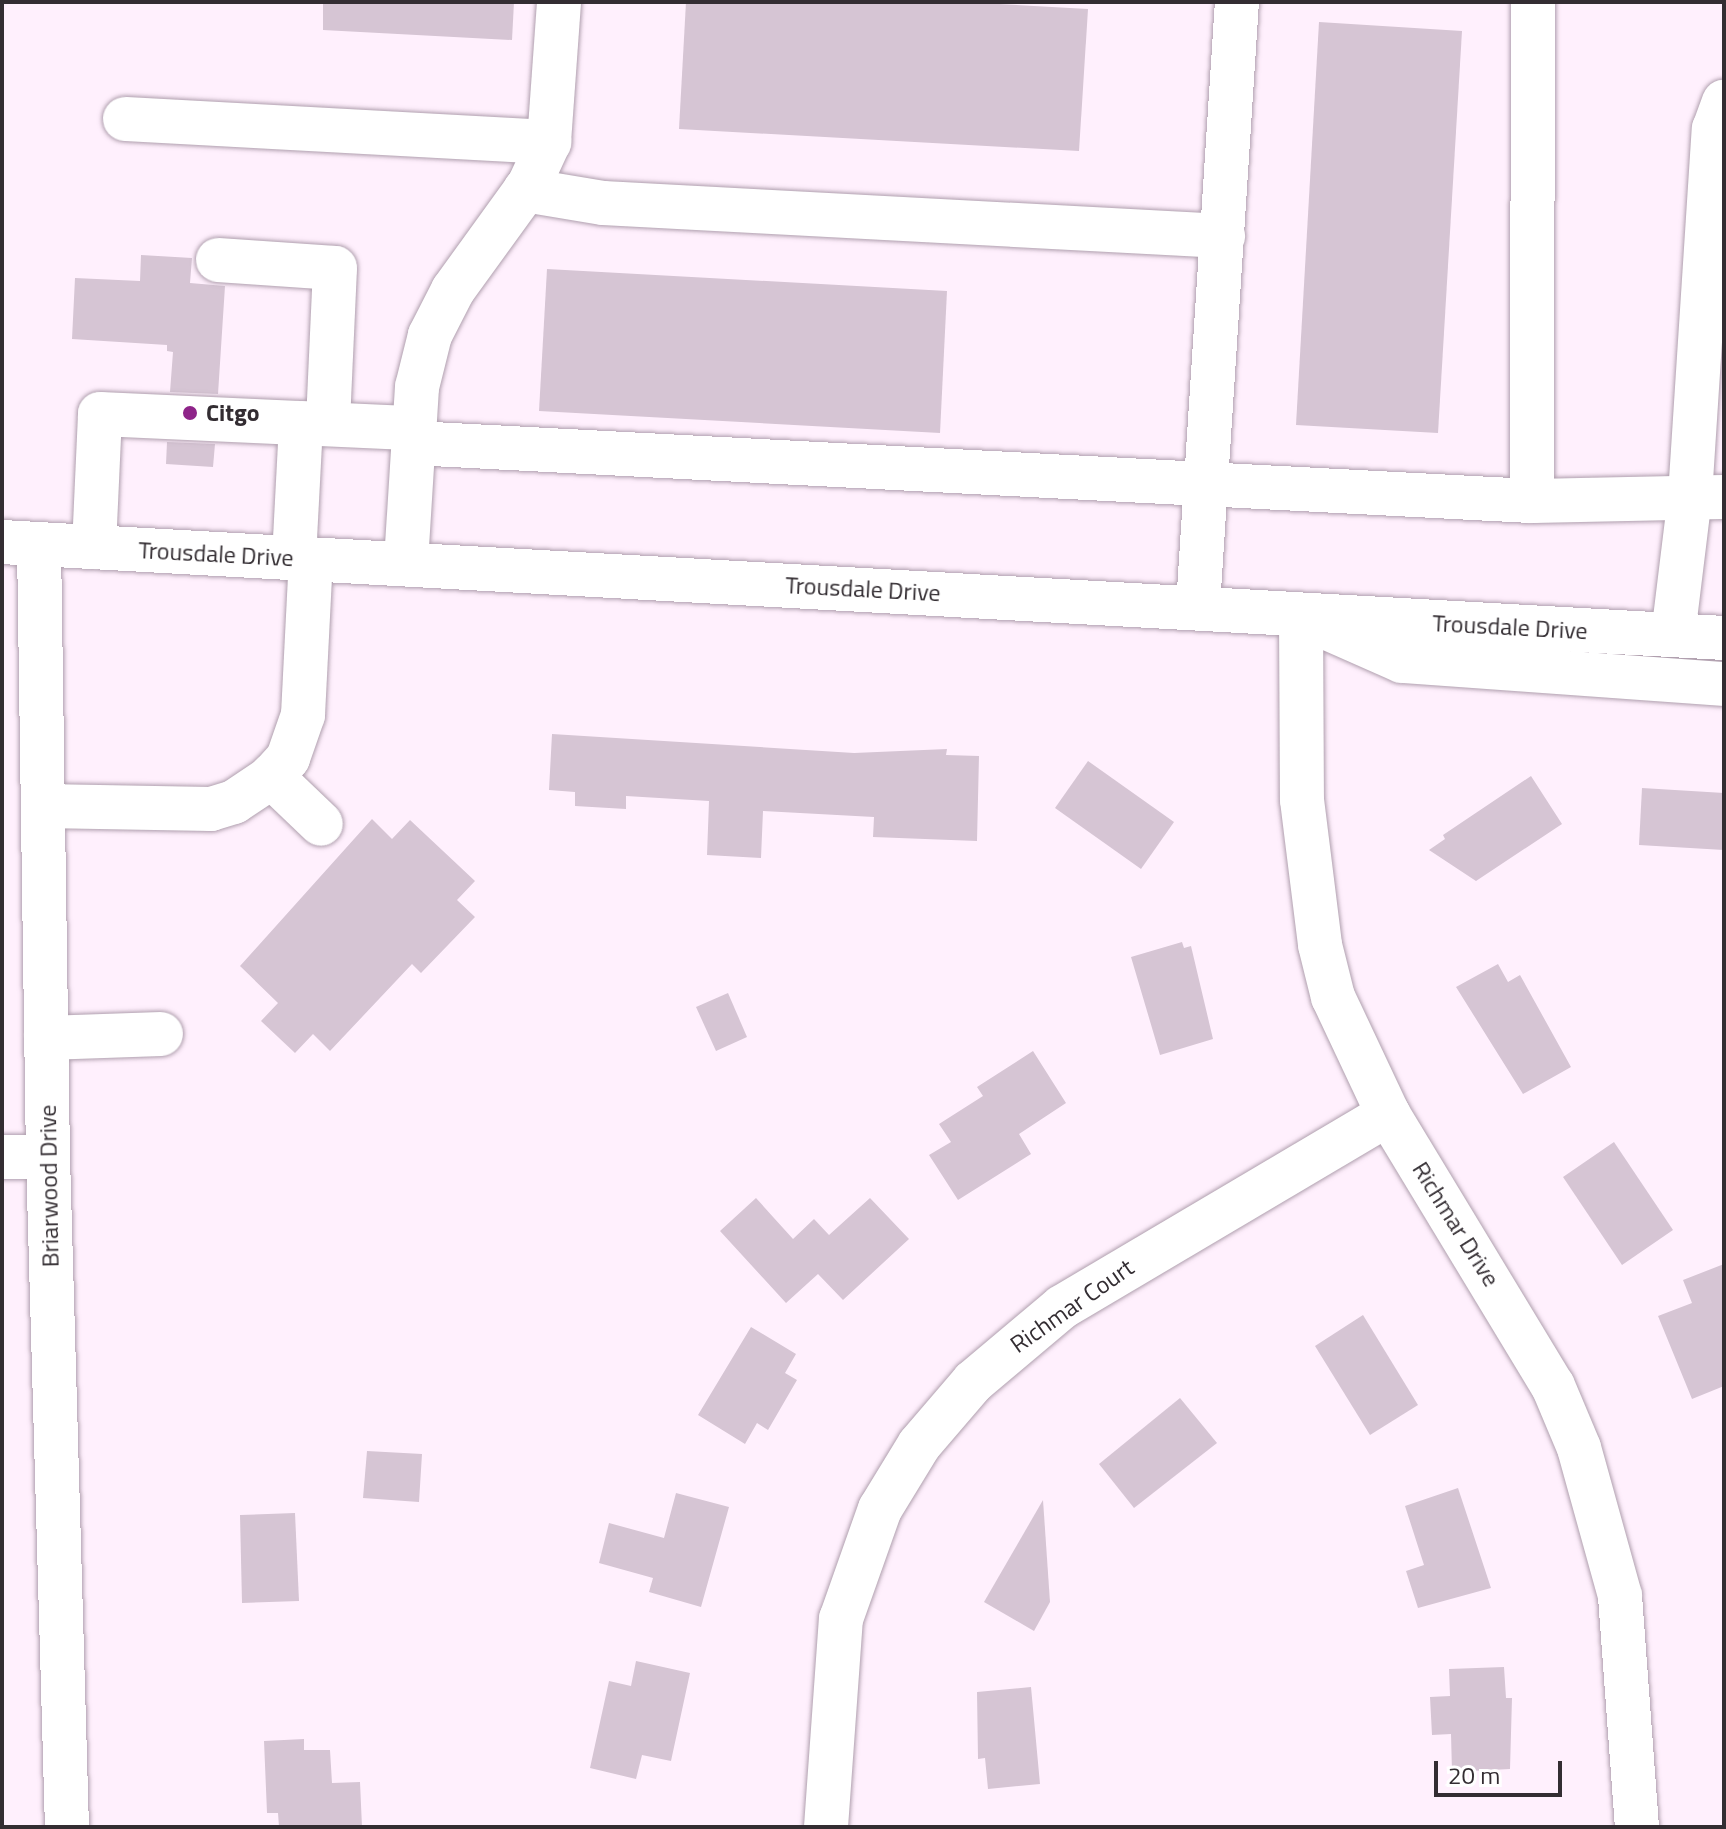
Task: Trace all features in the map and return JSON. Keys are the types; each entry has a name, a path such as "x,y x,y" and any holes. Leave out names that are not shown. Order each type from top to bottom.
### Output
{"street":[{"path":"406,564 421,362 439,312 525,190 549,142 559,2"},
{"path":"1198,606 1237,2"},
{"path":"1532,501 1533,2"},
{"path":"1673,635 1707,497 1714,129 1724,102"},
{"path":"125,119 549,142"},
{"path":"525,190 603,203 1223,236"},
{"path":"43,806 211,809 234,802 271,776 288,758 303,715 303,559 314,424 335,268 218,260"},
{"path":"94,547 100,414 314,424 414,436 1206,487 1532,501 1707,497"},
{"name":"Trousdale Drive","path":"21,543 1198,606 1301,616 1724,638"},
{"name":"Briarwood Drive","path":"21,543 43,806 48,1157 67,1827"},
{"path":"1301,616 1402,661 1724,684"},
{"name":"Richmar Drive","path":"1301,616 1302,800 1320,945 1333,997 1388,1114 1553,1386 1579,1448 1620,1596 1637,1827"},
{"path":"271,776 321,824"},
{"path":"46,1038 161,1034"},
{"name":"Richmar Court","path":"826,1827 841,1619 875,1521 919,1445 973,1382 1062,1307 1388,1114"},
{"path":"2,1157 48,1157"}],"building":[{"path":"323,2 514,2 512,40 323,30"},
{"path":"686,2 962,2 1088,9 1079,151 679,129"},
{"path":"1319,22 1462,31 1438,433 1296,425"},
{"path":"141,255 192,258 190,283 225,286 218,394 170,392 173,352 167,351 167,345 72,339 75,278 140,281"},
{"path":"547,269 947,291 940,433 539,411"},
{"path":"167,442 215,444 213,467 166,464"},
{"path":"552,734 854,753 947,749 946,755 979,756 977,841 873,837 874,817 763,811 761,858 707,855 709,801 626,796 626,809 575,806 575,792 549,790"},
{"path":"1088,761 1174,822 1141,869 1055,808"},
{"path":"1531,776 1562,824 1476,881 1429,850 1445,839 1443,835"},
{"path":"1642,788 1724,793 1724,850 1639,845"},
{"path":"372,819 392,839 410,820 475,881 457,900 475,917 421,973 412,964 330,1051 313,1034 295,1053 261,1021 278,1003 240,966"},
{"path":"1182,942 1184,948 1191,946 1213,1039 1160,1055 1131,957"},
{"path":"1498,964 1508,982 1520,975 1571,1067 1523,1094 1456,987"},
{"path":"728,993 747,1037 716,1051 696,1007"},
{"path":"1033,1051 1066,1103 1019,1134 1031,1154 958,1200 929,1155 951,1142 939,1124 983,1096 977,1087"},
{"path":"1614,1142 1673,1230 1622,1265 1563,1177"},
{"path":"756,1198 793,1239 814,1219 829,1235 870,1198 909,1239 843,1300 818,1274 786,1303 720,1231"},
{"path":"1724,1264 1724,1386 1692,1399 1658,1316 1692,1303 1683,1280"},
{"path":"1363,1315 1418,1405 1370,1435 1315,1346"},
{"path":"751,1327 796,1354 785,1373 797,1380 768,1430 757,1423 745,1444 698,1415"},
{"path":"1180,1398 1217,1443 1134,1508 1099,1464"},
{"path":"367,1451 422,1454 419,1502 363,1498"},
{"path":"1458,1488 1491,1588 1418,1608 1406,1571 1424,1565 1405,1506"},
{"path":"676,1493 729,1507 701,1607 649,1592 653,1578 599,1563 609,1523 664,1538"},
{"path":"1043,1500 1050,1602 1034,1631 984,1602"},
{"path":"295,1513 299,1601 242,1603 240,1515"},
{"path":"636,1661 690,1673 671,1761 642,1755 636,1779 590,1768 609,1681 631,1686"},
{"path":"1504,1667 1506,1698 1512,1698 1510,1769 1452,1772 1451,1734 1432,1735 1430,1697 1450,1696 1449,1669"},
{"path":"1031,1687 1040,1784 988,1789 985,1758 978,1759 977,1692"},
{"path":"304,1739 304,1750 330,1750 332,1783 360,1782 362,1827 279,1827 278,1813 267,1813 264,1741"}],"place":[{"name":"Citgo","path":"190,413"}]}
